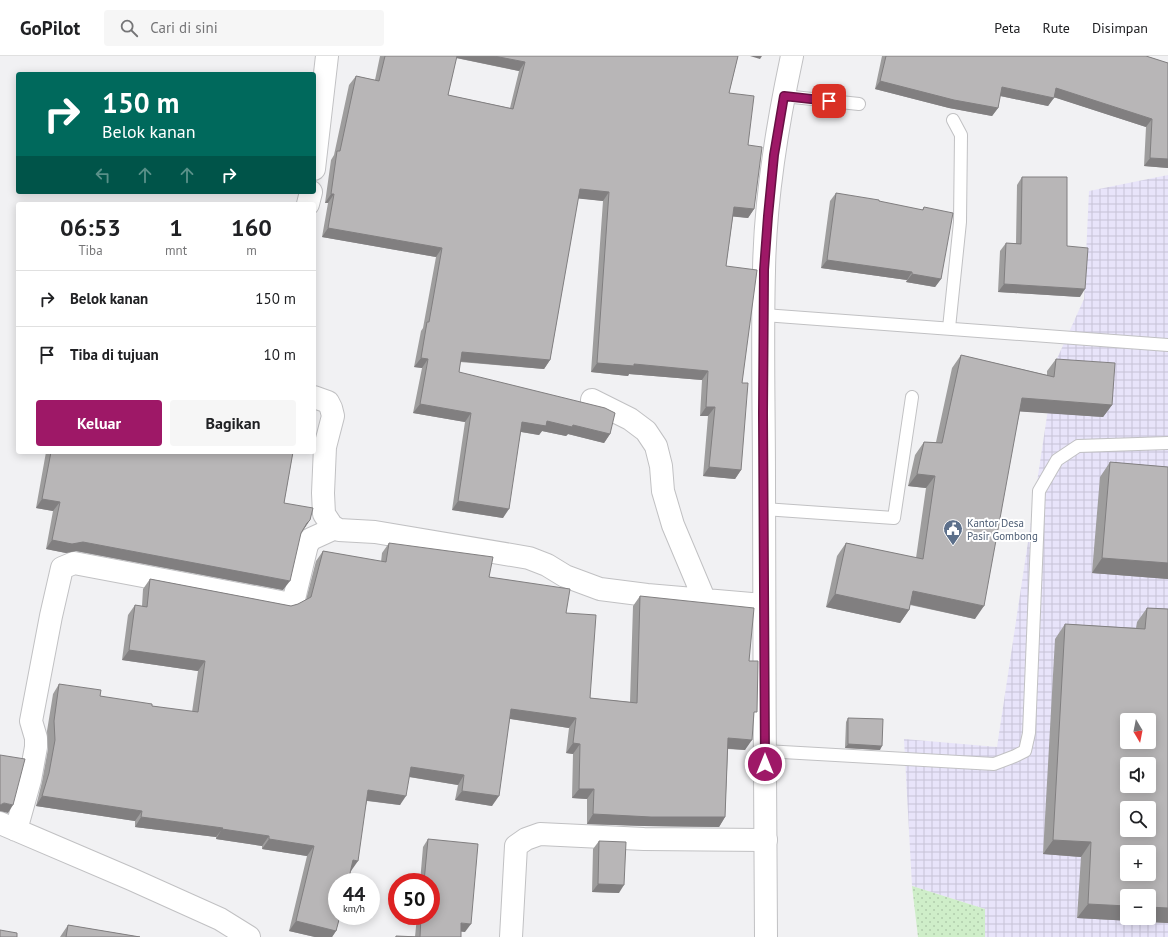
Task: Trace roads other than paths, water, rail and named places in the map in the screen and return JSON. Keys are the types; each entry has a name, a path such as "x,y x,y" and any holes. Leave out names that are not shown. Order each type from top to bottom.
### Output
{"street":[{"path":"316,152 327,56"},
{"path":"766,937 764,270 774,155 792,56"},
{"path":"316,398 328,402 333,416 325,447 323,493 324,514 332,526 339,530 375,532 529,558 547,565 565,576 600,589 705,601 764,605"},
{"path":"592,400 630,419 646,431 656,446 661,466 664,491 673,525 705,601"},
{"path":"248,937 220,919 8,826 30,780 36,747 36,738 31,721 51,616 62,568 74,563 286,603 294,599 307,545 311,539 335,528"},
{"path":"512,937 516,846 526,839 540,834 644,839 766,840"}],"lane":[{"path":"784,96 859,104"},
{"path":"949,328 960,222 960,135 953,120"},
{"path":"764,315 1168,345"},
{"path":"764,509 894,518 912,397"},
{"path":"765,751 994,764 1025,751 1029,733 1039,491 1058,460 1078,446 1168,443"}],"place":[{"name":"Kantor Desa Pasir Gombong","path":"953,546"}]}
